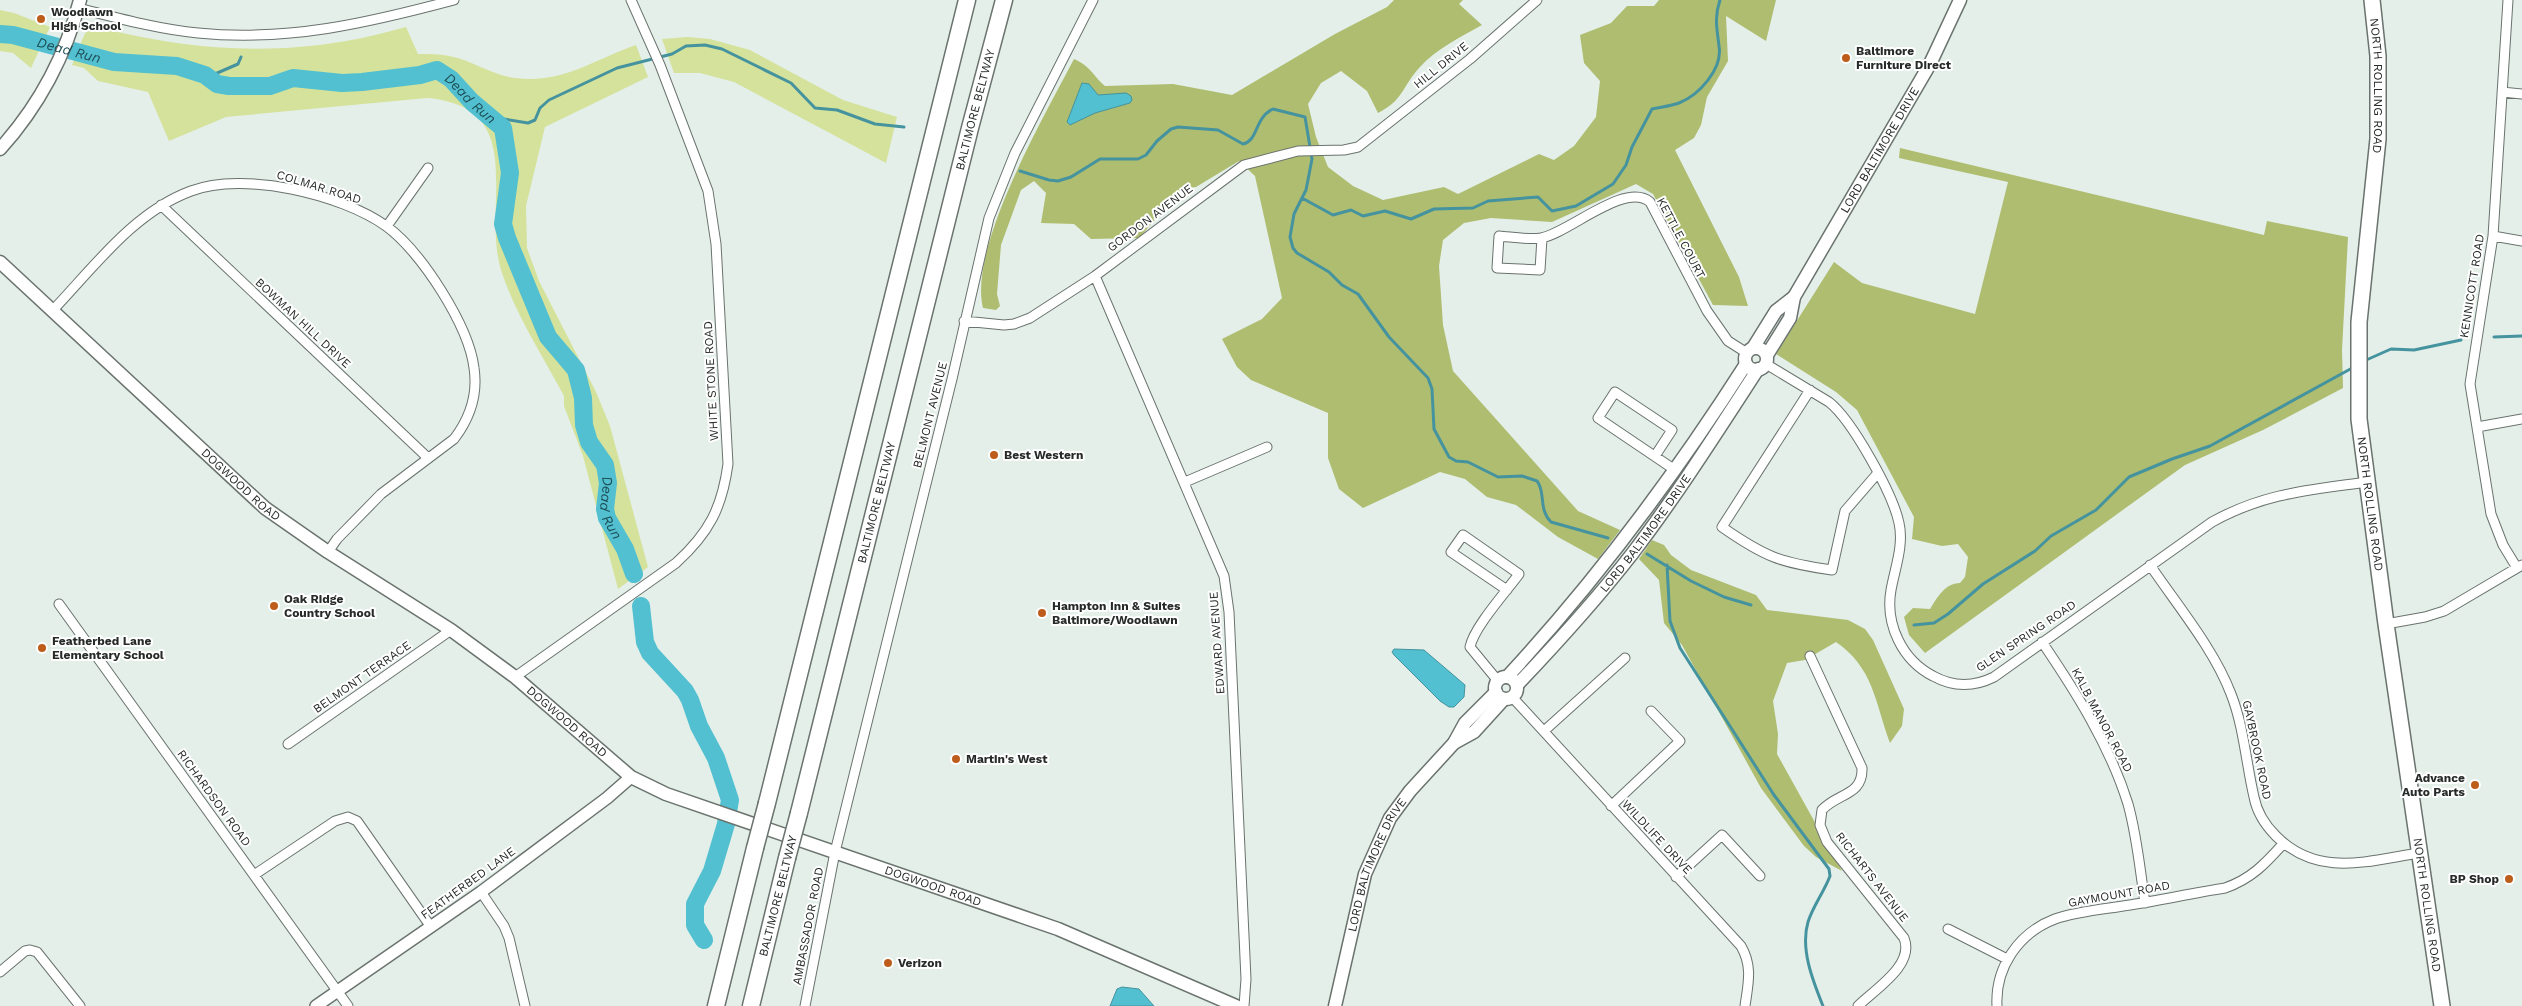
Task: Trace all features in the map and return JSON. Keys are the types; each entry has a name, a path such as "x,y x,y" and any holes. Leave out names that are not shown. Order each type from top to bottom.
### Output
{"highway":[{"path":"716,1006 967,0"},
{"name":"BALTIMORE BELTWAY","path":"750,1006 1004,0"}],"main road":[{"name":"LORD BALTIMORE DRIVE","path":"1506,689 1575,622 1632,553 1700,459 1764,363 1790,318 1794,297 1930,64 1960,0"},
{"name":"NORTH ROLLING ROAD","path":"2372,0 2378,56 2378,139 2361,291 2357,356 2359,418 2386,624 2442,1006"},
{"path":"0,149 34,105 61,54 79,4"},
{"name":"DOGWOOD ROAD","path":"0,262 265,508 328,552 451,630 515,677 631,777 652,789 1058,929 1236,1006"},
{"name":"LORD BALTIMORE DRIVE","path":"1334,1006 1365,874 1390,818 1410,791 1454,743 1474,732 1588,586 1676,470 1776,311 1794,297"},
{"path":"1763,350 1764,363 1751,368 1749,355 1763,350"}],"street":[{"path":"79,4 167,29 198,33 268,35 341,28 454,0"},
{"name":"WHITE STONE ROAD","path":"515,677 676,562 697,544 709,526 723,495 728,464 713,218 700,167 656,54 631,0"},
{"name":"BELMONT AVENUE","path":"835,852 952,379 989,218 1000,186 1033,115 1093,0"},
{"name":"HILL DRIVE","path":"1358,146 1470,59 1537,0"},
{"name":"KENNICOTT ROAD","path":"2508,0 2493,236 2470,384 2491,514 2503,546 2520,567"},
{"path":"2502,92 2522,94"},
{"name":"GORDON AVENUE","path":"964,321 1004,325 1022,322 1095,276 1244,164 1277,155 1312,150 1344,150 1358,146"},
{"path":"386,226 428,168"},
{"name":"COLMAR ROAD","path":"53,310 128,232 160,205 211,185 248,182 288,189 340,204 386,226 416,257 443,293 461,327 474,368 473,401 462,428 445,447 381,494 337,539 328,552"},
{"name":"KETTLE COURT","path":"1542,238 1540,270 1498,268 1499,236 1542,238 1622,199 1638,196 1645,198 1650,202 1707,311 1728,341 1749,355"},
{"name":"BOWMAN HILL DRIVE","path":"160,205 428,458"},
{"path":"2493,236 2522,241"},
{"name":"EDWARD AVENUE","path":"1095,276 1218,558 1228,593 1245,969 1244,1006"},
{"name":"GLEN SPRING ROAD","path":"1764,363 1830,402 1845,417 1877,474 1895,510 1901,532 1891,591 1891,621 1902,649 1913,662 1939,680 1970,685 1982,683 1994,677 2212,522 2248,504 2284,494 2367,482"},
{"path":"1810,390 1722,527 1766,555 1794,564 1832,570 1845,511 1877,474"},
{"path":"1655,456 1672,430 1615,392 1598,418 1655,456 1676,470"},
{"path":"2477,427 2522,419"},
{"path":"1185,482 1268,447"},
{"name":"WILDLIFE DRIVE","path":"1507,590 1451,552 1463,535 1518,574 1507,590 1473,636 1470,647 1611,806 1741,946 1746,955 1750,976 1745,1006"},
{"name":"GAYBROOK ROAD","path":"2150,566 2224,677 2242,729 2257,809 2270,831 2283,844 2306,858 2331,864 2419,853"},
{"path":"2386,624 2425,617 2444,611 2520,567"},
{"name":"RICHARDSON ROAD","path":"59,604 348,1006"},
{"name":"BELMONT TERRACE","path":"288,744 451,630"},
{"name":"KALB MANOR ROAD","path":"2042,642 2076,694 2121,785 2133,827 2145,902"},
{"name":"RICHARTS AVENUE","path":"1810,656 1862,768 1859,785 1852,791 1828,803 1822,810 1822,833 1904,938 1907,945 1904,960 1858,1006"},
{"path":"1544,731 1625,658"},
{"path":"1611,806 1680,741 1651,711"},
{"name":"FEATHERBED LANE","path":"316,1006 481,892 607,798 631,777"},
{"path":"254,875 335,821 348,817 354,819 431,927"},
{"path":"1676,877 1722,835 1760,876"},
{"name":"GAYMOUNT ROAD","path":"1997,1006 1999,983 2007,959 2030,933 2056,919 2240,882 2261,868 2283,844"},
{"name":"AMBASSADOR ROAD","path":"804,1006 835,852"},
{"path":"481,892 504,926 509,938 524,1006"},
{"path":"1948,929 2007,959"},
{"path":"0,972 25,951 37,952 80,1006"}],"green space":[{"path":"1394,0 1463,0 1459,4 1482,25 1433,55 1414,74 1398,98 1378,113 1367,91 1341,71 1321,83 1308,104 1316,137 1328,167 1353,186 1383,200 1444,187 1458,194 1539,154 1554,160 1574,146 1596,117 1600,81 1584,63 1580,35 1611,23 1627,6 1654,6 1659,0 1776,0 1766,41 1726,16 1728,61 1707,97 1701,125 1694,138 1675,150 1739,277 1748,306 1713,305 1653,194 1636,184 1552,222 1491,218 1464,223 1443,240 1439,266 1443,325 1453,371 1578,511 1620,530 1598,559 1558,537 1516,505 1487,497 1465,479 1440,472 1363,508 1339,489 1328,458 1328,413 1251,380 1237,367 1222,339 1262,319 1282,298 1255,176 1239,161 1196,187 1182,189 1139,238 1091,239 1074,224 1041,223 1046,193 1034,181 1021,190 1001,245 997,294 1000,306 996,310 983,308 981,282 987,251 998,217 1029,146 1074,59 1088,68 1105,86 1173,84 1232,95 1335,34 1387,7"},
{"path":"0,10 14,13 50,27 31,68 13,53 0,51"},
{"path":"96,27 190,45 251,49 314,46 361,38 406,27 418,54 449,56 506,76 532,79 563,74 636,45 648,77 545,127 526,206 527,248 539,281 596,392 610,426 648,567 618,589 583,456 564,406 564,396 514,303 501,270 496,244 496,163 491,139 480,119 459,105 427,98 226,117 169,141 148,92 98,81 84,68 72,65 85,33"},
{"path":"687,37 710,39 750,50 843,100 897,117 886,163 734,82 700,73 674,73 662,39"},
{"path":"1900,148 2264,235 2267,221 2348,237 2342,350 2343,388 2263,430 2185,465 1925,653 1909,635 1904,617 1913,608 1930,609 1946,588 1960,583 1965,577 1968,557 1958,544 1942,546 1912,539 1914,517 1857,410 1836,392 1776,354 1834,262 1862,283 1975,314 2008,182 1899,158"},
{"path":"1652,540 1664,545 1671,555 1691,570 1756,595 1767,610 1848,620 1865,629 1873,640 1904,709 1902,726 1890,743 1872,687 1866,675 1849,652 1836,642 1805,660 1787,663 1773,701 1778,734 1777,754 1842,871 1816,857 1804,846 1761,788 1682,645 1664,623 1659,580 1639,559"}],"water":[{"path":"1082,83 1089,84 1098,95 1126,93 1131,96 1132,100 1130,103 1095,113 1070,125 1067,122"},
{"path":"1394,649 1424,650 1465,685 1464,697 1454,707 1449,707 1440,701 1394,655 1392,652"},
{"path":"1122,987 1139,989 1154,1006 1110,1006 1117,989"}],"waterway":[{"path":"1302,198 1333,215 1351,210 1363,216 1385,211 1411,219 1434,209 1473,208 1488,201 1538,197 1552,211 1576,206 1613,184 1626,165 1632,147 1652,109 1676,104 1687,99 1702,88 1708,80 1719,55 1717,18 1720,0"},
{"name":"Dead Run","path":"0,34 13,35 114,62 177,66 205,75 217,84 229,86 270,86 293,78 342,83 362,82 420,75 437,70 451,79 472,102 503,128 510,173 503,224 507,238 548,337 576,370 583,398 584,425 589,442 605,465 608,483 605,509 607,518 625,549 634,574"},
{"path":"492,117 528,123 535,120 540,108 549,100 617,68 672,54 686,46 705,45 722,49 791,83 815,108 837,110 875,124 904,127"},
{"path":"208,77 238,64 241,57"},
{"path":"1020,171 1058,181 1071,177 1100,159 1138,159 1146,155 1157,141 1171,129 1178,127 1218,130 1243,144 1252,138 1263,118 1273,109 1305,117 1312,159 1306,190 1294,214 1290,237 1293,248 1297,253 1329,272 1342,285 1358,294 1389,337 1428,378 1432,389 1434,429 1449,457 1456,461 1468,462 1498,477 1522,476 1537,481 1540,485 1545,512 1551,522 1608,538"},
{"path":"2494,337 2522,336"},
{"path":"2364,361 2391,349 2414,350 2461,340"},
{"path":"1914,625 1934,623 1948,614 1983,584 2035,551 2051,536 2096,510 2129,477 2210,446 2354,367"},
{"path":"1647,554 1691,581 1724,597 1751,605"},
{"path":"1667,565 1670,621 1680,648 1774,795 1829,869 1830,876 1810,916 1806,932 1809,965 1823,1006"},
{"name":"Dead Run","path":"641,606 645,642 650,653 685,691 690,700 699,726 716,758 730,800 726,824 712,871 695,904 695,925 704,940"}],"place":[{"name":"Woodlawn High School","path":"41,19"},
{"name":"Baltimore Furniture Direct","path":"1846,58"},
{"name":"Best Western","path":"994,455"},
{"name":"Oak Ridge Country School","path":"274,606"},
{"name":"Hampton Inn & Suites Baltimore/Woodlawn","path":"1042,613"},
{"name":"Featherbed Lane Elementary School","path":"42,648"},
{"name":"Martin's West","path":"956,759"},
{"name":"Advance Auto Parts","path":"2475,785"},
{"name":"BP Shop","path":"2509,879"},
{"name":"Verizon","path":"888,963"}]}
